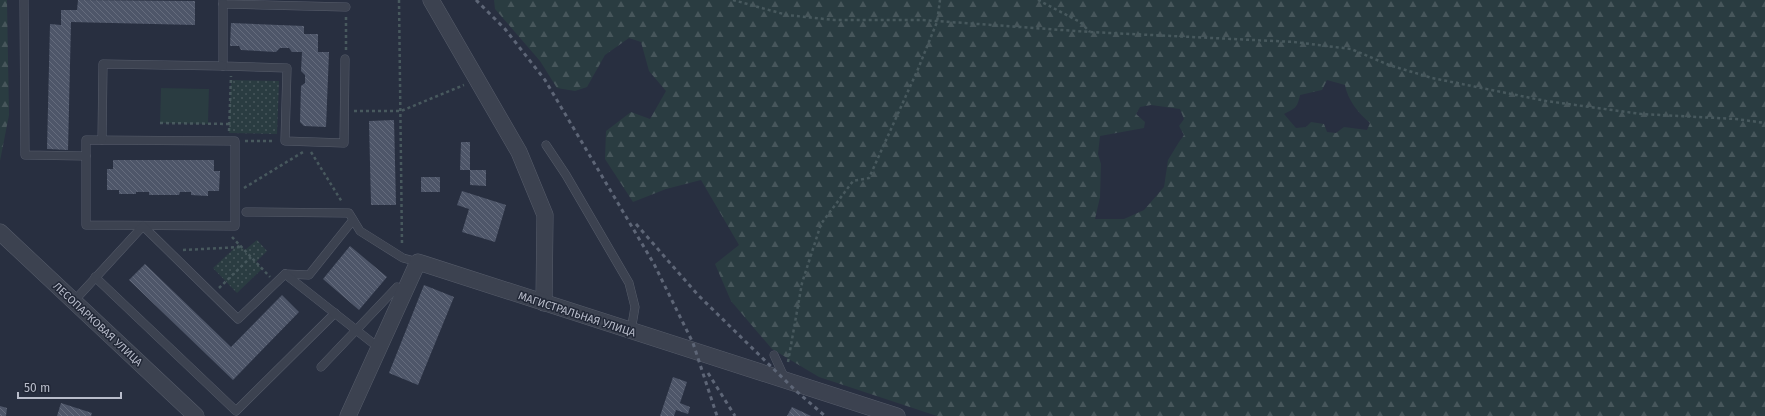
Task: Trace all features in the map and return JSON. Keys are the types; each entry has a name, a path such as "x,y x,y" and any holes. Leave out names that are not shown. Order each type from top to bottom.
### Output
{"street":[{"path":"431,0 519,152 545,215 544,303"},
{"name":"ЛЕСОПАРКОВАЯ УЛИЦА","path":"0,232 196,416"},
{"path":"348,416 379,348 410,260"},
{"name":"МАГИСТРАЛЬНАЯ УЛИЦА","path":"410,260 897,416"}],"lane":[{"path":"24,0 25,155 86,156"},
{"path":"227,66 223,2 346,7"},
{"path":"102,140 103,64 287,68 285,142 344,143 346,59"},
{"path":"86,140 232,141 235,226 86,225 86,156 86,140"},
{"path":"546,145 566,175 629,283 635,307 630,331"},
{"path":"246,212 351,216"},
{"path":"144,226 238,319 285,274 309,275 351,216"},
{"path":"351,216 360,231 410,260"},
{"path":"74,301 144,226"},
{"path":"285,274 379,348"},
{"path":"96,277 236,411 335,313"},
{"path":"321,367 396,287"},
{"path":"774,355 786,380"}],"path":[{"path":"399,0 401,111 410,260"},
{"path":"733,0 787,15 834,20 937,22 1308,44 1351,50 1389,65 1432,78 1546,101 1641,114 1736,119 1765,123"},
{"path":"786,380 802,283 821,224 853,182 869,178 918,69 937,22 940,0"},
{"path":"1038,0 1080,22 1090,32"},
{"path":"346,7 346,59"},
{"path":"227,66 232,141 285,142"},
{"path":"345,111 401,111 477,80"},
{"path":"160,123 230,124"},
{"path":"235,194 309,149 351,216"},
{"path":"221,226 276,283"},
{"path":"169,251 242,248"},
{"path":"213,294 250,257"}],"green space":[{"path":"0,0 7,0 9,115 0,161"},
{"path":"494,0 1765,0 1765,416 937,416 819,377 772,349 731,301 715,264 739,245 701,180 666,189 633,202 605,159 606,131 631,112 650,119 666,91 649,71 641,42 629,38 605,55 587,87 575,91 557,88 540,61 495,9","holes":["1327,80 1345,85 1348,96 1354,106 1370,123 1367,130 1344,127 1336,133 1327,132 1324,124 1311,122 1306,127 1296,128 1284,114 1295,108 1300,95 1322,90","1151,105 1180,109 1184,119 1179,126 1184,135 1168,160 1164,187 1144,210 1124,219 1095,219 1100,197 1101,164 1098,154 1100,136 1144,128 1145,122 1136,114 1140,107"]},
{"path":"231,80 279,81 277,134 229,133"},
{"path":"161,88 209,89 208,124 160,123"},
{"path":"257,240 267,251 256,262 262,269 237,293 213,268 239,244 245,250"}],"building":[{"path":"78,0 195,1 195,25 71,22 68,150 47,149 50,24 61,25 61,10 77,10"},
{"path":"231,23 304,26 304,34 318,34 318,52 329,52 326,127 304,126 300,122 301,86 305,83 305,75 301,71 302,52 292,52 289,48 280,48 276,52 241,50 239,46 230,46"},
{"path":"394,120 396,205 371,205 369,121"},
{"path":"461,142 470,142 470,170 460,170"},
{"path":"113,160 214,160 214,171 220,171 219,191 208,191 208,196 191,195 191,192 180,192 179,195 149,195 149,192 119,194 119,190 107,190 107,169 113,169"},
{"path":"470,170 486,170 486,186 470,185"},
{"path":"421,177 440,177 440,192 421,192"},
{"path":"462,191 506,205 495,242 462,232 469,209 457,205"},
{"path":"350,246 387,277 359,310 323,279"},
{"path":"145,264 231,347 282,295 299,312 233,380 129,280"},
{"path":"424,285 454,297 418,385 389,373"},
{"path":"673,377 687,382 680,403 690,407 688,414 676,410 674,416 660,416"},
{"path":"61,403 92,413 91,416 57,416"},
{"path":"0,406 7,408 6,416 0,416"},
{"path":"792,407 811,416 787,416"}],"railway":[{"path":"476,0 505,29 545,80 654,264 693,343 717,416"},
{"path":"636,224 698,295 795,390 825,416"},
{"path":"708,373 735,416"}]}
